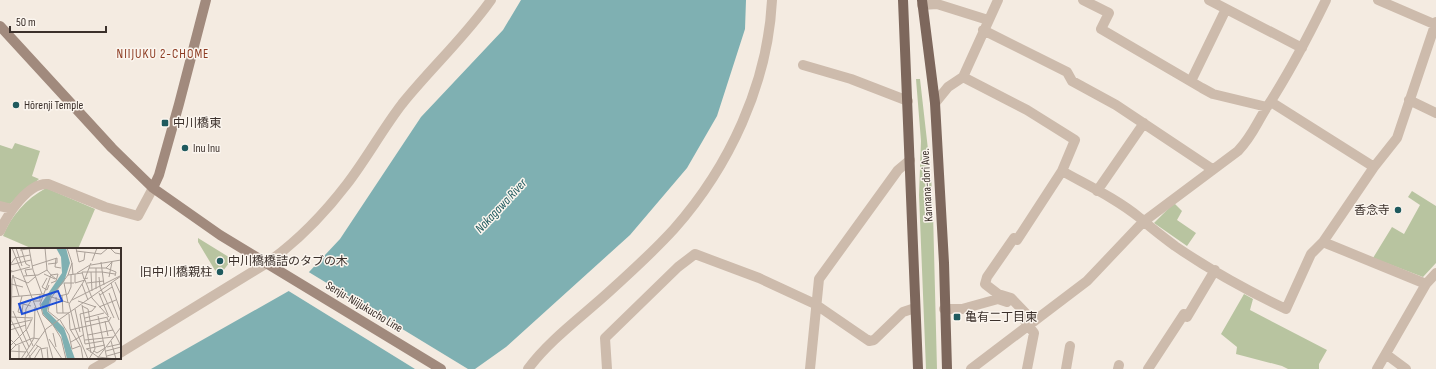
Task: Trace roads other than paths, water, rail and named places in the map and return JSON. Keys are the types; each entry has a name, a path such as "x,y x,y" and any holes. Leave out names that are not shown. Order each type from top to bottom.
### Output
{"main road":[{"path":"153,188 159,175 192,60 206,0"},
{"name":"Kannana-dori Ave.","path":"903,0 918,369"},
{"name":"Kannana-dori Ave.","path":"922,3 935,103 944,264 944,309 947,369"},
{"name":"Senju-Niijukucho Line","path":"0,26 112,148 153,188 195,218 441,369"}],"street":[{"path":"121,352 272,266 310,227 348,183 386,126 404,103 471,28 491,0"},
{"path":"528,369 541,352 602,299 674,229 717,172 741,125 757,80 771,22 772,0"},
{"path":"935,103 948,87 963,77 983,30 998,0"},
{"path":"1083,0 1109,13 1101,29 1213,94 1269,104 1374,167"},
{"path":"1209,0 1302,48"},
{"path":"970,369 1087,281 1143,222 1238,151 1250,138 1302,48 1326,0"},
{"path":"1062,171 1097,191 1177,247 1250,292 1286,309 1311,254 1322,242 1374,167 1397,138 1436,24 1378,0"},
{"path":"922,3 937,4 988,20"},
{"path":"1191,81 1226,9"},
{"path":"983,30 1067,72 1072,81 1116,105 1212,170"},
{"path":"803,65 851,79 908,101"},
{"path":"963,77 1027,110 1075,140 1062,171 1018,240 1014,238 987,277 985,284 998,294 1011,298 1031,323 1034,333 1027,369"},
{"path":"1409,100 1436,113"},
{"path":"1097,191 1144,123"},
{"path":"810,369 815,304 819,278 898,170 910,160"},
{"path":"0,231 12,209 34,188 42,184 48,184 105,207 138,216 153,188"},
{"path":"0,206 12,209"},
{"path":"1322,242 1426,284"},
{"path":"607,369 605,338 678,267 695,254 759,278 815,304 869,341 874,340 903,312 915,308"},
{"path":"1148,369 1215,270"},
{"path":"1377,369 1387,355 1426,284 1436,273"},
{"path":"944,309 962,309 998,300 1007,302 1031,323"},
{"path":"1066,369 1070,346"},
{"path":"1387,355 1406,369"},
{"path":"93,369 110,359"}],"water":[{"name":"Nakagawa River","path":"521,0 746,0 745,29 717,116 687,168 630,235 506,347 475,369 151,369 294,288 340,239 421,117 503,30"}],"place":[{"name":"Hōrenji Temple","path":"16,105"},
{"name":"中川橋東","path":"165,123"},
{"name":"Inu Inu","path":"185,148"},
{"name":"香念寺","path":"1398,210"},
{"name":"中川橋橋詰のタブの木","path":"220,261"},
{"name":"旧中川橋親柱","path":"220,272"},
{"name":"亀有二丁目東","path":"957,317"}],"district":[{"name":"NIIJUKU 2-CHOME","path":"163,54"}]}
